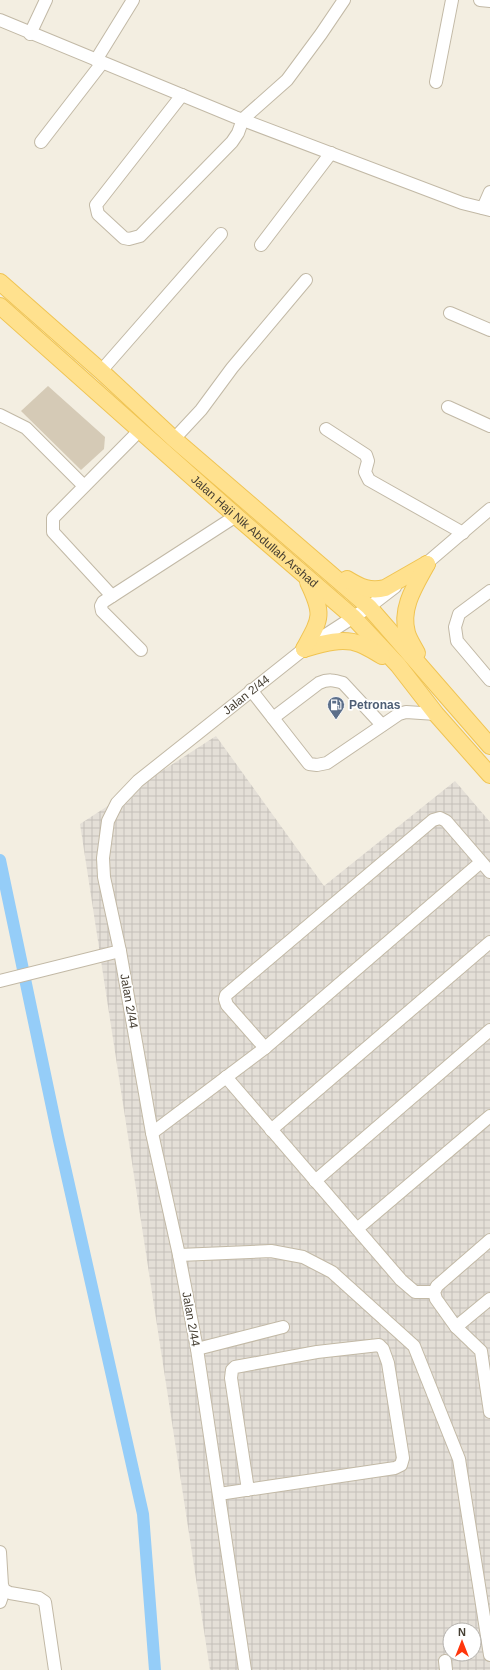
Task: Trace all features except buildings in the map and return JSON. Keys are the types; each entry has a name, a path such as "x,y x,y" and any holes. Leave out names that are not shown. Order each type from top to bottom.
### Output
{"main road":[{"name":"Jalan Haji Nik Abdullah Arshad","path":"0,282 101,371 174,439 369,607 490,746"},
{"name":"Jalan Haji Nik Abdullah Arshad","path":"0,306 352,617 398,665 436,714 490,775"},
{"path":"316,561 361,588 370,590 385,588 427,564"},
{"path":"426,672 408,634 405,621 408,599 427,564"},
{"path":"304,649 317,626 320,609 318,601 306,576"},
{"path":"304,649 333,642 350,641 359,643 398,665"}],"street":[{"path":"30,34 46,0"},
{"path":"41,142 99,62 133,0"},
{"path":"182,95 96,205 98,214 124,238 129,239 140,236 232,142 238,133 243,119 287,80 322,34 344,0"},
{"path":"436,82 452,0"},
{"path":"480,0 490,1"},
{"path":"0,20 30,34 182,95 462,203 486,209 490,192"},
{"path":"261,245 331,153"},
{"path":"101,371 221,234"},
{"path":"174,439 201,410 232,368 306,280"},
{"path":"450,313 490,330"},
{"path":"448,407 490,426"},
{"path":"0,415 26,428 84,486"},
{"path":"326,429 366,455 368,461 365,472 369,480 463,533"},
{"path":"112,596 53,532 53,518 140,430"},
{"name":"Jalan 2/44","path":"245,1670 197,1349 179,1256 152,1133 120,951 104,877 103,858 108,821 117,803 138,781 304,649 369,607 427,564 490,509"},
{"path":"141,650 102,610 101,606 103,602 236,516"},
{"path":"490,591 459,614 455,627 458,641 486,667 490,680"},
{"path":"273,718 319,683 326,680 334,680 343,683 382,725"},
{"path":"252,690 309,764 317,765 327,763 399,714 406,712 436,714"},
{"path":"265,1048 227,1005 225,999 228,993 436,819 440,818 446,821 490,872"},
{"path":"152,1133 265,1048 481,862"},
{"path":"271,1130 490,942"},
{"path":"0,981 120,951"},
{"path":"315,1181 490,1030"},
{"path":"226,1077 410,1290 417,1293 434,1292"},
{"path":"357,1229 490,1116"},
{"path":"490,1240 437,1286 434,1292 436,1299 456,1327 481,1350 490,1412"},
{"path":"179,1256 271,1251 303,1257 332,1272 414,1346 459,1459 490,1655"},
{"path":"456,1327 490,1299"},
{"path":"197,1349 282,1327"},
{"path":"219,1494 248,1490 395,1468 401,1465 403,1462 402,1451 388,1362 383,1349 379,1345 368,1345 235,1367 232,1370 231,1378 248,1490"},
{"path":"0,1552 2,1585 4,1590 0,1602"},
{"path":"4,1590 10,1593 39,1598 46,1602 55,1670"}],"shaded area":[{"path":"216,736 324,886 455,781 490,822 490,1670 210,1670 80,824"}],"waterway":[{"path":"0,860 58,1136 143,1514 155,1670"}],"place":[{"name":"Petronas","path":"336,720"}]}
